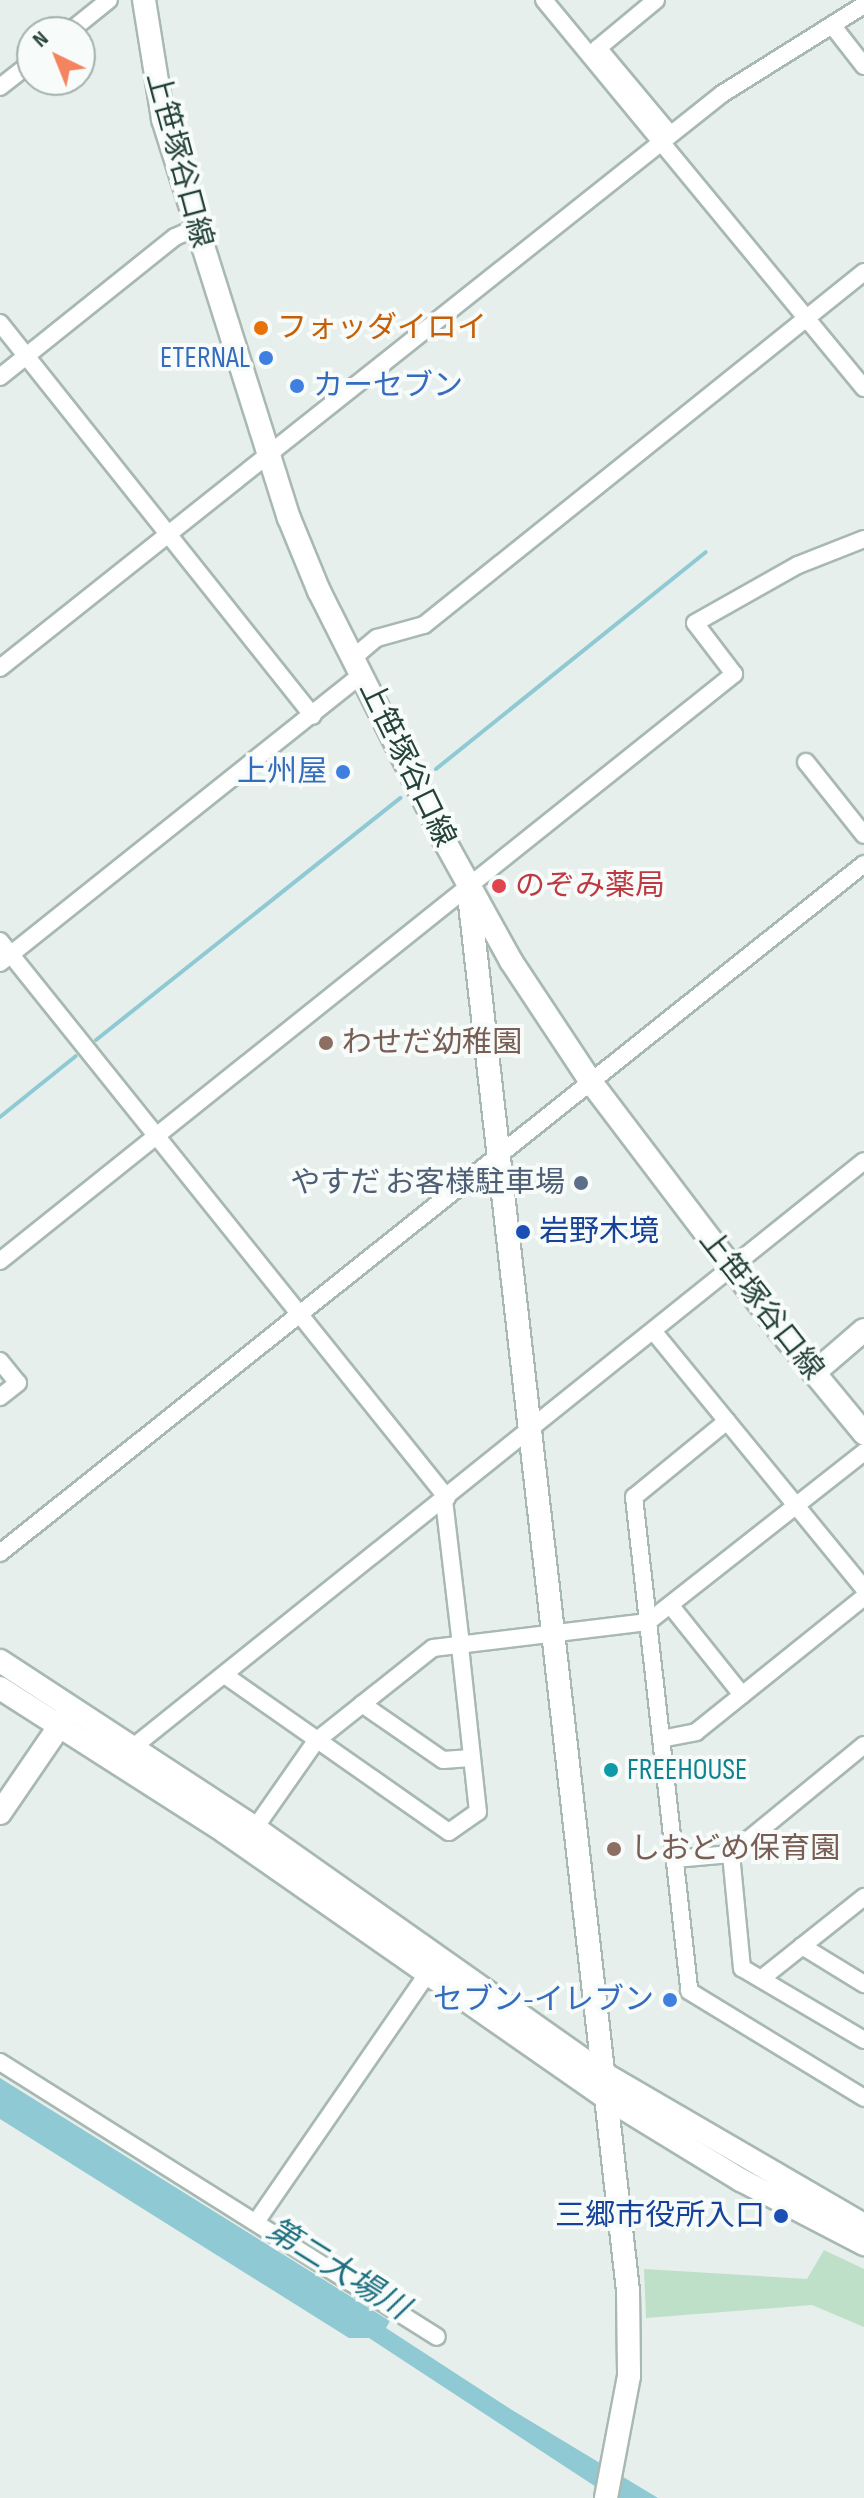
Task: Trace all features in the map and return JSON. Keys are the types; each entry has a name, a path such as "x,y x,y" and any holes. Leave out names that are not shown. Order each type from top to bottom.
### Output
{"street":[{"path":"89,16 109,0"},
{"name":"上笹塚谷口線","path":"144,0 163,119 195,228 268,457 319,591 469,886 511,961 591,1082 732,1269 864,1433"},
{"path":"544,0 610,71 864,388"},
{"path":"610,71 598,48 656,0"},
{"path":"0,668 722,94 864,5"},
{"path":"832,25 864,66"},
{"path":"0,87 16,74"},
{"path":"0,377 181,233 195,228"},
{"path":"226,1676 449,1832 478,1812 446,1499 301,1315 4,953 313,716 358,665 377,638 424,625 864,272"},
{"path":"0,323 313,716"},
{"path":"0,1261 734,674 695,623 798,565 864,539"},
{"path":"806,762 864,835"},
{"path":"0,1553 864,864"},
{"path":"469,886 556,1634 629,2323 618,2452 606,2498"},
{"path":"132,1748 226,1676 864,1161"},
{"path":"814,1373 864,1330"},
{"path":"654,1332 864,1589"},
{"path":"0,1361 18,1383 0,1397"},
{"path":"727,1421 634,1497 690,1994 862,2092"},
{"path":"255,1828 316,1741 433,1648 648,1622 864,1452"},
{"path":"661,1739 696,1732 864,1597"},
{"path":"671,1606 742,1695"},
{"path":"0,1661 255,1828 601,2072 864,2225"},
{"path":"0,1688 225,1832 607,2098 741,2180 864,2244"},
{"path":"362,1704 443,1760 471,1758"},
{"path":"0,1813 72,1708"},
{"path":"675,1859 731,1854 864,1745"},
{"path":"731,1854 742,1968 864,2040"},
{"path":"761,1979 864,1897"},
{"path":"802,1946 864,1984"},
{"path":"256,2222 428,1973"},
{"path":"0,2062 437,2337"}],"green space":[{"path":"824,2250 864,2269 864,2327 812,2305 646,2318 644,2269 807,2279"}],"water":[{"path":"0,2078 390,2321 386,2328 512,2410 658,2498 613,2498 369,2338 349,2338 0,2119"}],"waterway":[{"path":"436,769 706,552"},
{"path":"96,1040 400,798"},
{"path":"0,1117 76,1056"}],"place":[{"name":"フォッダイロイ","path":"261,328"},
{"name":"ETERNAL","path":"266,358"},
{"name":"カーセブン","path":"297,386"},
{"name":"上州屋","path":"343,772"},
{"name":"のぞみ薬局","path":"499,886"},
{"name":"わせだ幼稚園","path":"326,1043"},
{"name":"やすだ お客様駐車場","path":"581,1183"},
{"name":"岩野木境","path":"523,1232"},
{"name":"FREEHOUSE","path":"611,1770"},
{"name":"しおどめ保育園","path":"614,1849"},
{"name":"セブン-イレブン","path":"670,2000"},
{"name":"三郷市役所入口","path":"781,2216"}],"water label":[{"name":"第二大場川","path":"337,2270"}]}
